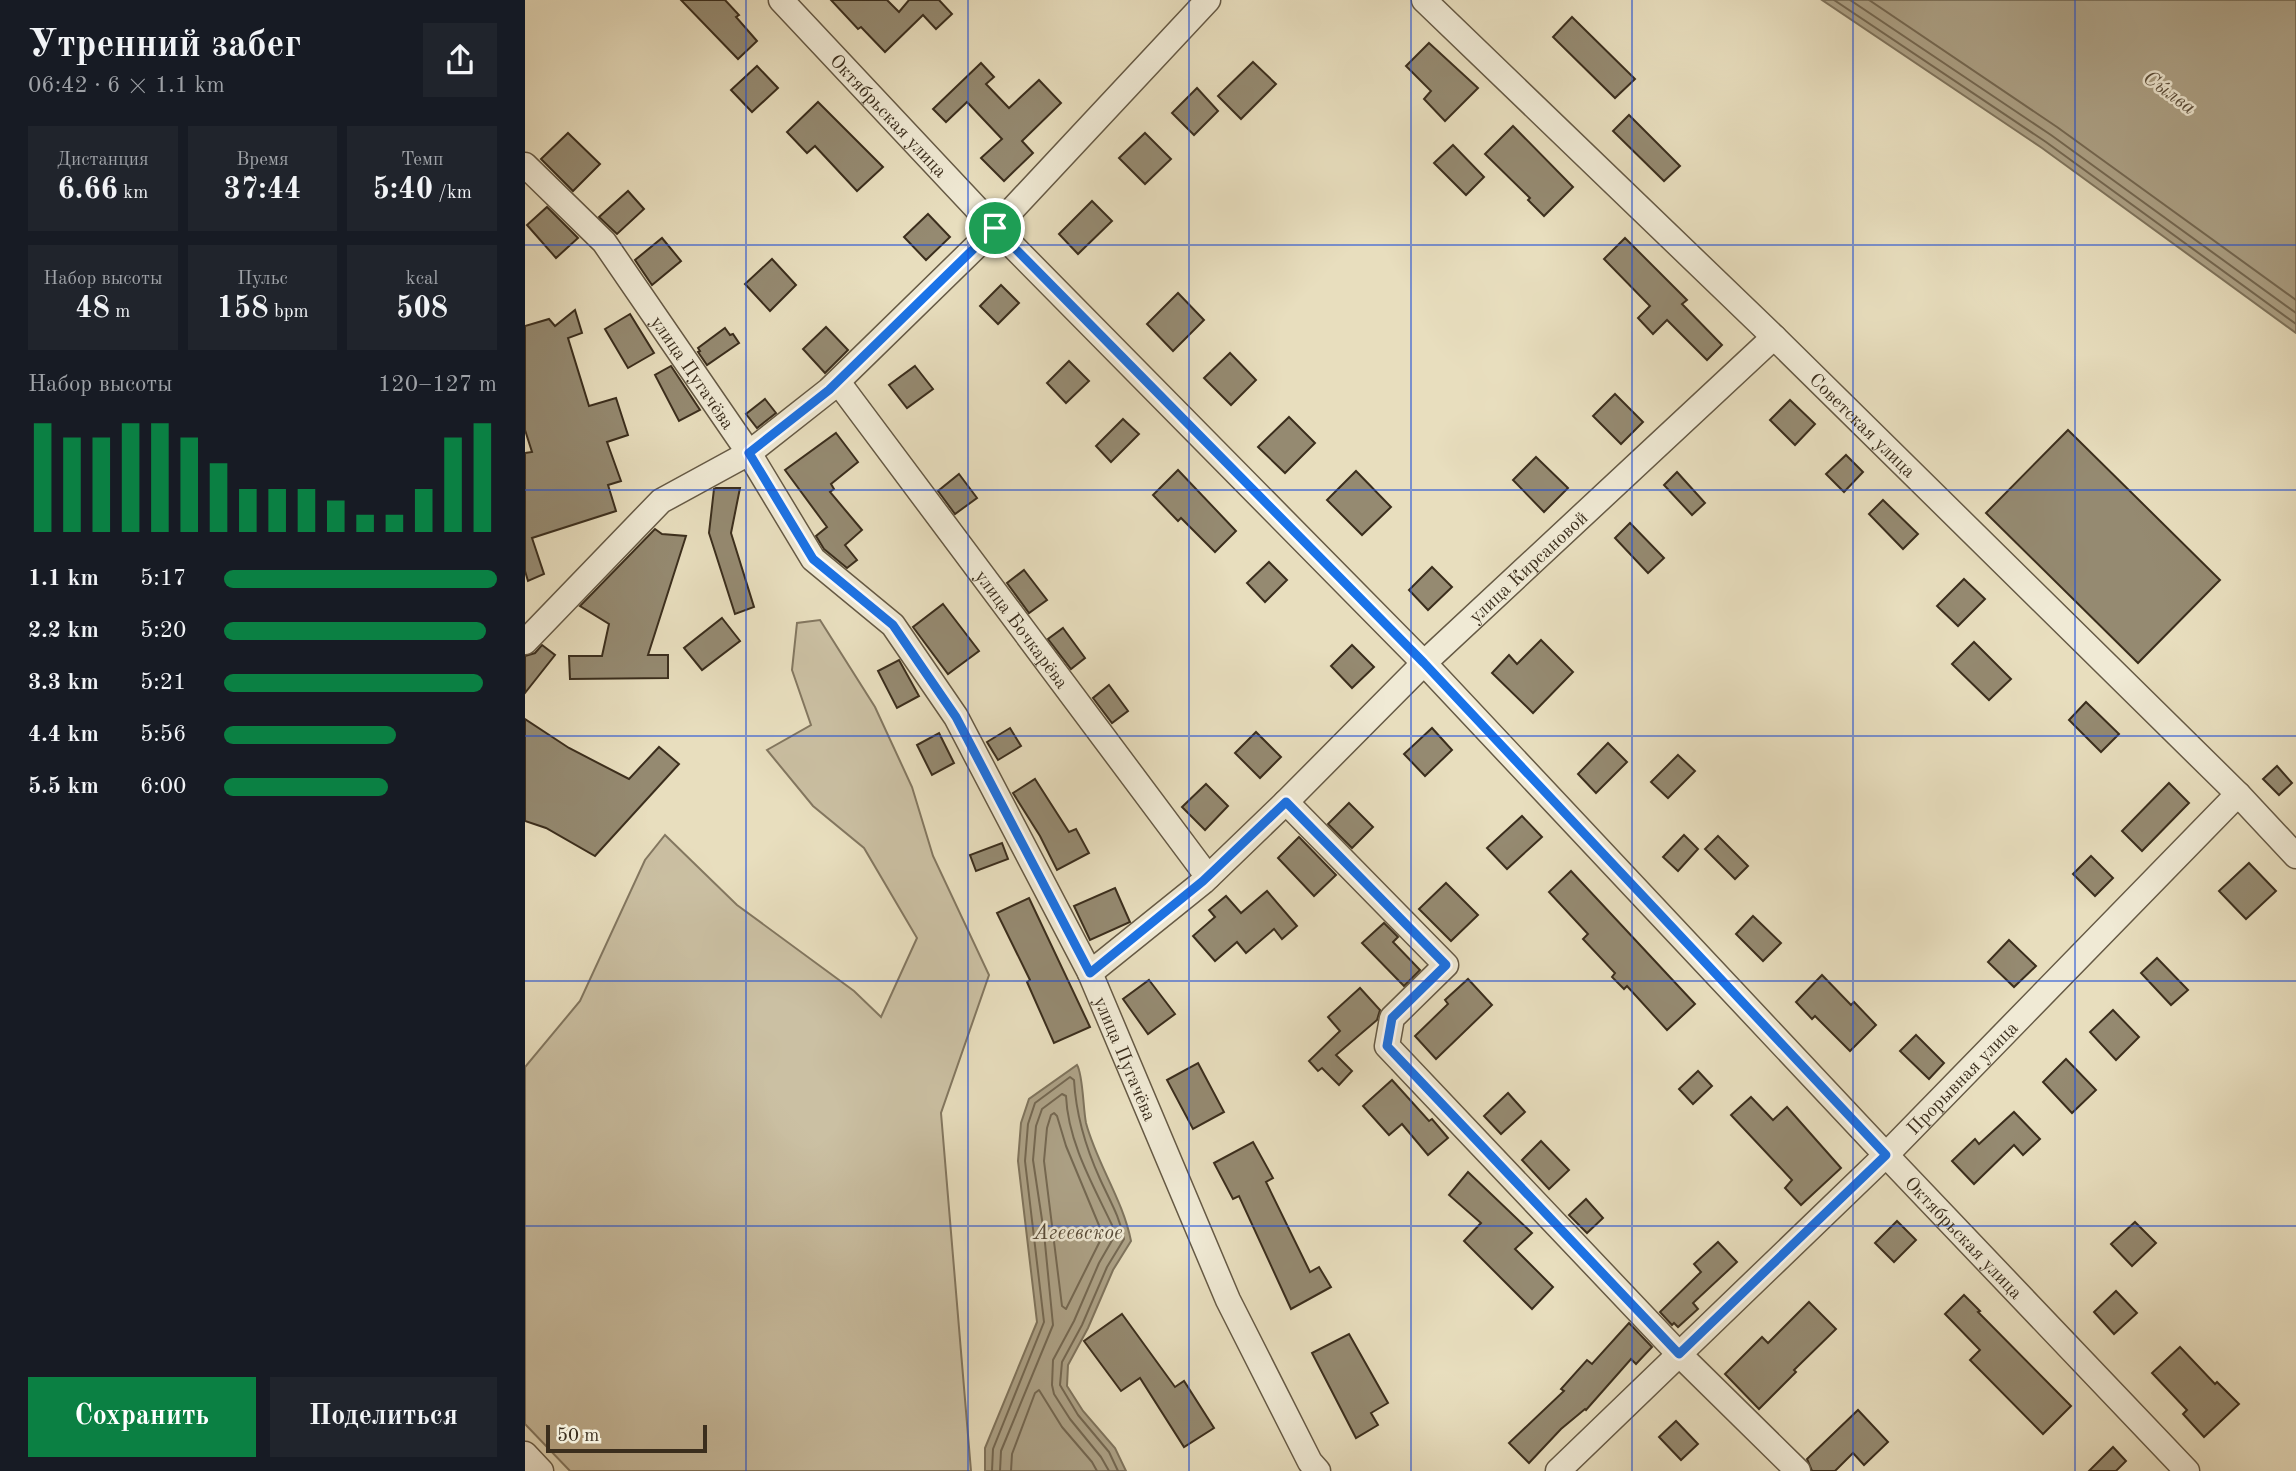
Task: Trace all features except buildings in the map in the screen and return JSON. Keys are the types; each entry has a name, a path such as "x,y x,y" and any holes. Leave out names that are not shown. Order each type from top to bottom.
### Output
{"street":[{"name":"Октябрьская улица","path":"781,0 995,228 1424,663 2187,1471"},
{"path":"525,642 661,501 749,453 838,382 995,228 1208,0"},
{"name":"Советская улица","path":"1424,0 1775,337 2238,794 2296,856"},
{"name":"улица Пугачёва","path":"525,165 604,242 749,453 813,559 893,625 956,717 1090,973 1229,1300 1310,1462 1318,1471"},
{"name":"улица Кирсановой","path":"1090,973 1208,877 1424,663 1775,337"},
{"name":"улица Бочкарёва","path":"838,382 1208,877"},
{"name":"Прорывная улица","path":"1558,1471 1886,1155 2238,794"},
{"path":"1286,802 1446,965 1392,1018 1387,1046 1679,1354 1798,1471"},
{"path":"525,1454 541,1471"}],"shaded area":[{"path":"820,620 875,707 912,787 933,856 989,975 941,1113 971,1471 570,1471 525,1424 525,1067 580,1001 645,860 665,835 737,905 854,991 881,1017 917,938 864,848 813,806 767,750 811,725 792,670 797,623"}],"water":[{"name":"Сы́лва","path":"1822,0 2296,0 2296,333 2042,148"},
{"name":"Агеевское","path":"1077,1065 1081,1076 1086,1123 1122,1211 1131,1241 1113,1270 1088,1328 1068,1365 1067,1386 1083,1411 1115,1448 1126,1471 985,1471 985,1448 1037,1322 1018,1161 1021,1123 1029,1099"}],"route":[{"path":"995,228 1424,663 1886,1155 1679,1354 1387,1046 1392,1018 1446,965 1286,802 1203,881 1090,973 956,717 893,625 813,559 749,453 829,390 995,228"}]}
